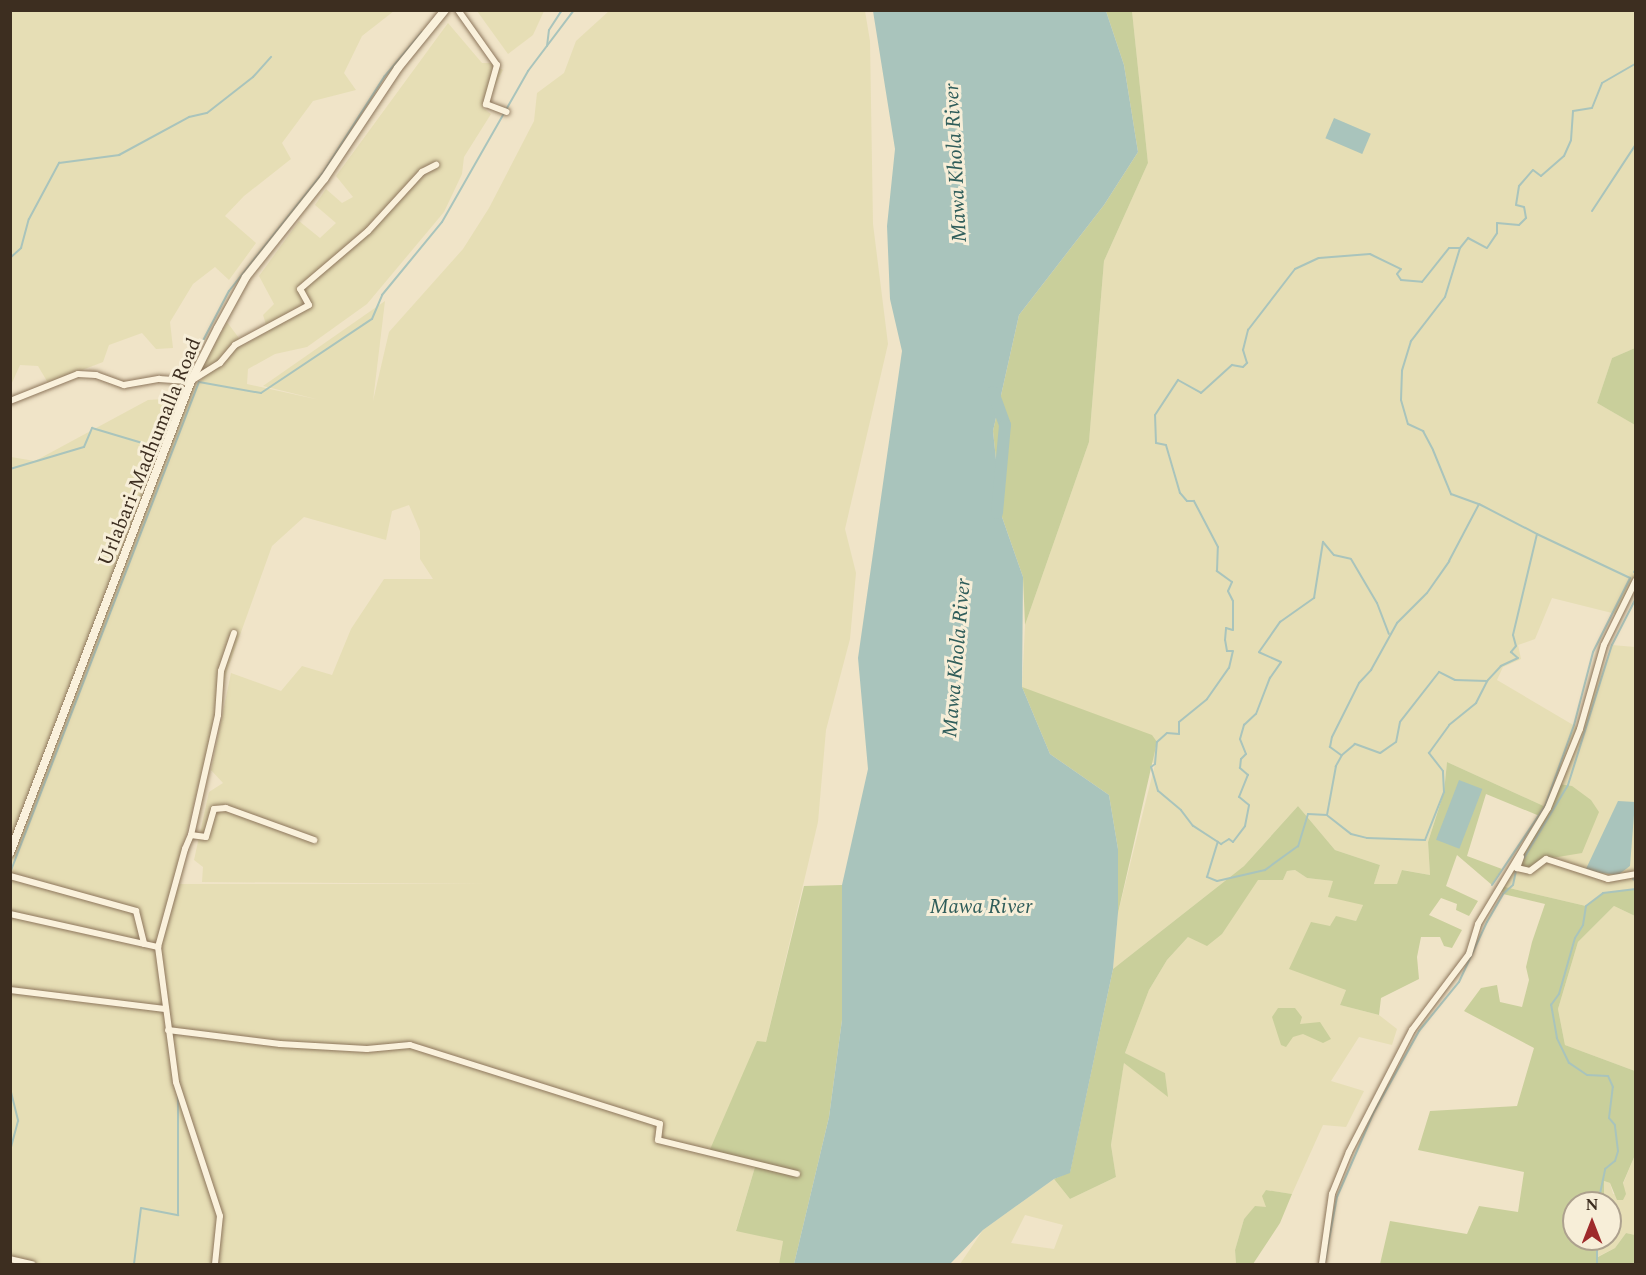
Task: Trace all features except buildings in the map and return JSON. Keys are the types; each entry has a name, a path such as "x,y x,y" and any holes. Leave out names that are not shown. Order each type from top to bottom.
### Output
{"main road":[{"name":"Urlabari-Madhumalla Road","path":"10,853 191,381 246,277 324,179 398,68 445,10"}],"street":[{"path":"458,10 497,64 486,104 507,112"},
{"path":"10,401 78,374 96,375 124,385 159,379 191,381 220,363 236,345 309,305 300,289 368,231 422,172 436,165"},
{"path":"1322,1264 1332,1194 1349,1152 1412,1030 1469,954 1478,924 1524,848 1567,767 1604,645 1635,580"},
{"path":"216,1264 220,1216 176,1082 159,947 191,835 218,715 221,671 234,633"},
{"path":"191,835 206,837 218,808 314,840"},
{"path":"1524,848 1517,868 1530,871 1546,859 1608,879 1635,874"},
{"path":"10,876 136,911 144,944"},
{"path":"10,914 159,947"},
{"path":"10,990 165,1009"},
{"path":"168,1030 280,1044 367,1049 410,1045 660,1124 658,1140 797,1174"},
{"path":"10,1259 32,1264"}],"shaded area":[{"path":"11,11 394,11 362,36 344,73 356,90 313,101 282,143 291,159 244,196 225,216 256,243 229,280 215,267 193,284 170,322 173,348 156,349 142,333 109,345 103,362 48,383 38,366 20,365 11,385"},
{"path":"477,11 544,11 533,35 508,54"},
{"path":"609,11 865,11 870,41 873,224 888,344 845,529 856,573 850,639 826,730 818,822 766,1042 709,1154 755,1167 736,1230 783,1241 779,1264 11,1264 11,457 35,461 148,400 179,398 202,379 200,370 227,322 244,345 268,331 263,315 274,304 259,276 299,221 320,238 336,223 315,205 326,189 342,203 353,197 336,176 448,23 482,63 491,63 503,70 483,108 491,114 464,157 462,174 444,212 367,304 307,347 275,354 248,369 247,384 320,400 263,386 385,301 373,401 389,332 463,249 489,208 534,121 537,93 564,73 576,41","holes":["409,505 420,531 420,559 433,579 384,579 351,629 332,675 302,666 281,691 231,673 211,770 223,783 209,792 194,860 203,867 202,882 486,884 174,884 227,671 272,546 304,517 386,540 392,511"]},
{"path":"1132,11 1635,11 1635,348 1612,358 1597,403 1635,425 1635,581 1616,614 1552,598 1535,639 1518,645 1521,659 1503,667 1497,680 1580,729 1612,645 1635,647 1635,889 1603,893 1586,906 1501,886 1548,808 1447,762 1444,792 1428,842 1430,875 1403,870 1397,884 1374,884 1380,865 1335,850 1298,806 1244,866 1113,969 1118,913 1155,764 1022,687 1025,625 1089,442 1104,261 1148,163"},
{"path":"1295,870 1307,878 1334,881 1363,905 1356,921 1336,917 1346,990 1340,1005 1379,1015 1397,1029 1392,1045 1359,1037 1331,1081 1364,1091 1346,1127 1323,1125 1292,1194 1266,1190 1266,1207 1255,1207 1244,1219 1235,1250 1236,1264 960,1264 983,1230 1054,1179 1070,1199 1116,1177 1111,1145 1124,1062 1167,1096 1165,1073 1125,1053 1149,990 1167,960 1188,937 1241,903 1258,879 1283,880 1287,871","holes":["1025,1215 1063,1225 1054,1249 1011,1243"]},
{"path":"1614,906 1635,916 1635,1071 1565,1045 1558,1009 1578,942"},
{"path":"1635,1155 1635,1235 1626,1233 1622,1238 1622,1194 1625,1194 1623,1184"},
{"path":"1604,1181 1610,1183 1612,1191 1604,1191"},
{"path":"1596,1251 1609,1251 1595,1258"}],"green space":[{"path":"1106,11 1132,11 1148,163 1104,261 1089,442 1025,625 1023,577 1002,517 993,431 1019,315 1104,205 1138,152 1124,65"},
{"path":"1635,348 1635,425 1597,403 1612,358"},
{"path":"1022,687 1152,735 1157,742 1118,913 1118,849 1109,795 1050,754"},
{"path":"1447,762 1548,808 1559,784 1572,786 1591,800 1599,812 1582,853 1546,859 1530,871 1517,868 1542,817 1486,794 1467,856 1502,869 1492,885 1457,855 1446,886 1478,901 1469,916 1456,910 1457,904 1441,898 1429,915 1462,930 1452,948 1444,946 1440,937 1421,937 1417,957 1419,979 1381,998 1379,1015 1340,1005 1346,990 1289,969 1311,922 1330,926 1336,916 1356,921 1363,905 1328,897 1333,881 1307,878 1295,870 1287,871 1283,880 1258,880 1222,934 1207,946 1188,937 1167,960 1149,990 1125,1053 1165,1073 1168,1097 1124,1063 1111,1145 1116,1177 1070,1199 1054,1179 1070,1172 1113,969 1244,866 1298,806 1335,850 1380,865 1374,884 1397,884 1402,870 1430,875 1428,842 1444,792"},
{"path":"842,885 842,1020 829,1117 794,1264 779,1264 783,1241 736,1231 755,1167 708,1154 757,1041 766,1042 804,886"},
{"path":"1501,886 1586,906 1603,893 1635,889 1635,916 1614,906 1578,942 1558,1009 1565,1045 1635,1071 1635,1155 1623,1183 1626,1194 1622,1200 1622,1191 1613,1191 1610,1183 1604,1181 1604,1191 1562,1191 1562,1251 1596,1251 1596,1258 1609,1251 1622,1251 1622,1238 1626,1233 1635,1235 1635,1264 1380,1264 1390,1221 1467,1234 1479,1206 1518,1212 1524,1172 1418,1150 1430,1111 1517,1106 1534,1048 1464,1011 1481,988 1497,985 1500,1002 1522,1007 1529,980 1526,967 1545,904 1503,894"},
{"path":"1278,1008 1295,1008 1302,1017 1300,1024 1320,1022 1331,1039 1323,1043 1303,1034 1293,1037 1286,1047 1281,1045 1272,1017"},
{"path":"1266,1190 1292,1194 1280,1223 1253,1264 1236,1264 1235,1250 1244,1219 1255,1206 1266,1207 1262,1196"}],"water":[{"name":"Mawa River","path":"873,11 1106,11 1124,65 1138,152 1104,205 1019,315 993,431 1002,517 1023,577 1022,687 1050,754 1109,795 1118,849 1118,913 1113,969 1070,1173 1054,1179 983,1230 950,1264 794,1264 829,1117 842,1020 842,885 868,769 858,658 902,351 890,299 887,226 895,149"},
{"path":"1334,118 1371,134 1362,154 1325,138"},
{"path":"1459,780 1482,789 1459,849 1436,840"},
{"path":"1618,801 1635,802 1630,866 1618,875 1585,871"}],"waterway":[{"path":"547,46 549,30 562,10"},
{"path":"10,873 199,382 261,393 372,319 382,295 442,222 528,71 574,10"},
{"path":"10,469 84,447 92,428 159,448 185,375 229,291 324,171 384,77 422,32"},
{"path":"10,258 21,248 29,219 59,163 119,155 189,117 207,113 253,77 271,57"},
{"path":"1492,885 1545,806 1574,725 1593,652 1630,578 1537,534 1513,635 1516,646 1511,652 1518,658 1501,666 1487,681 1455,680 1439,672 1400,722 1396,742 1380,753 1355,744 1342,755 1336,766 1327,815 1308,814 1298,846 1265,870 1217,881 1207,877 1218,842 1193,826 1181,810 1158,791 1151,767 1155,764 1157,742 1167,733 1179,734 1179,722 1207,699 1229,668 1233,651 1227,651 1225,640 1226,628 1233,630 1233,601 1228,591 1232,582 1217,571 1218,547 1194,501 1187,501 1180,493 1166,445 1156,443 1155,415 1178,380 1201,393 1232,365 1243,367 1247,363 1243,350 1248,330 1295,269 1319,258 1370,254 1401,269 1397,274 1401,280 1422,282 1449,248 1460,248 1468,238 1487,248 1497,233 1497,223 1519,225 1526,218 1524,207 1516,205 1519,186 1533,170 1541,176 1564,156 1571,140 1573,111 1592,108 1602,83 1636,63"},
{"path":"1592,211 1636,144"},
{"path":"1460,248 1445,297 1411,341 1402,371 1401,400 1408,424 1423,431 1451,494 1479,504"},
{"name":"Mawa Khola River","path":"993,392 1005,425 997,513"},
{"path":"1341,755 1330,747 1332,737 1359,683 1371,670 1397,623 1427,593 1449,561 1479,504 1537,534"},
{"path":"1218,842 1221,844 1229,839 1233,842 1245,826 1249,805 1239,797 1248,775 1240,768 1241,759 1246,754 1240,739 1244,725 1256,714 1270,678 1281,662 1259,652 1280,622 1314,598 1323,542 1334,555 1351,559 1377,603 1389,634"},
{"path":"1524,858 1568,785 1612,645 1636,598"},
{"path":"1328,816 1351,834 1367,838 1425,840 1444,792 1443,771 1429,753 1449,725 1476,703 1487,681"},
{"path":"1325,1261 1337,1197 1374,1112 1419,1031 1459,982 1487,922 1503,894 1513,885 1516,871"},
{"path":"1600,1191 1605,1169 1615,1161 1618,1151 1615,1125 1609,1118 1613,1087 1608,1076 1587,1075 1569,1063 1557,1038 1551,1005 1559,994 1575,938 1583,925 1586,906 1603,893 1636,889"},
{"path":"10,1023 10,1047"},
{"path":"10,1088 18,1121 10,1151"},
{"path":"134,1264 141,1208 178,1215 178,1095"},
{"path":"1597,1251 1597,1264"}]}
